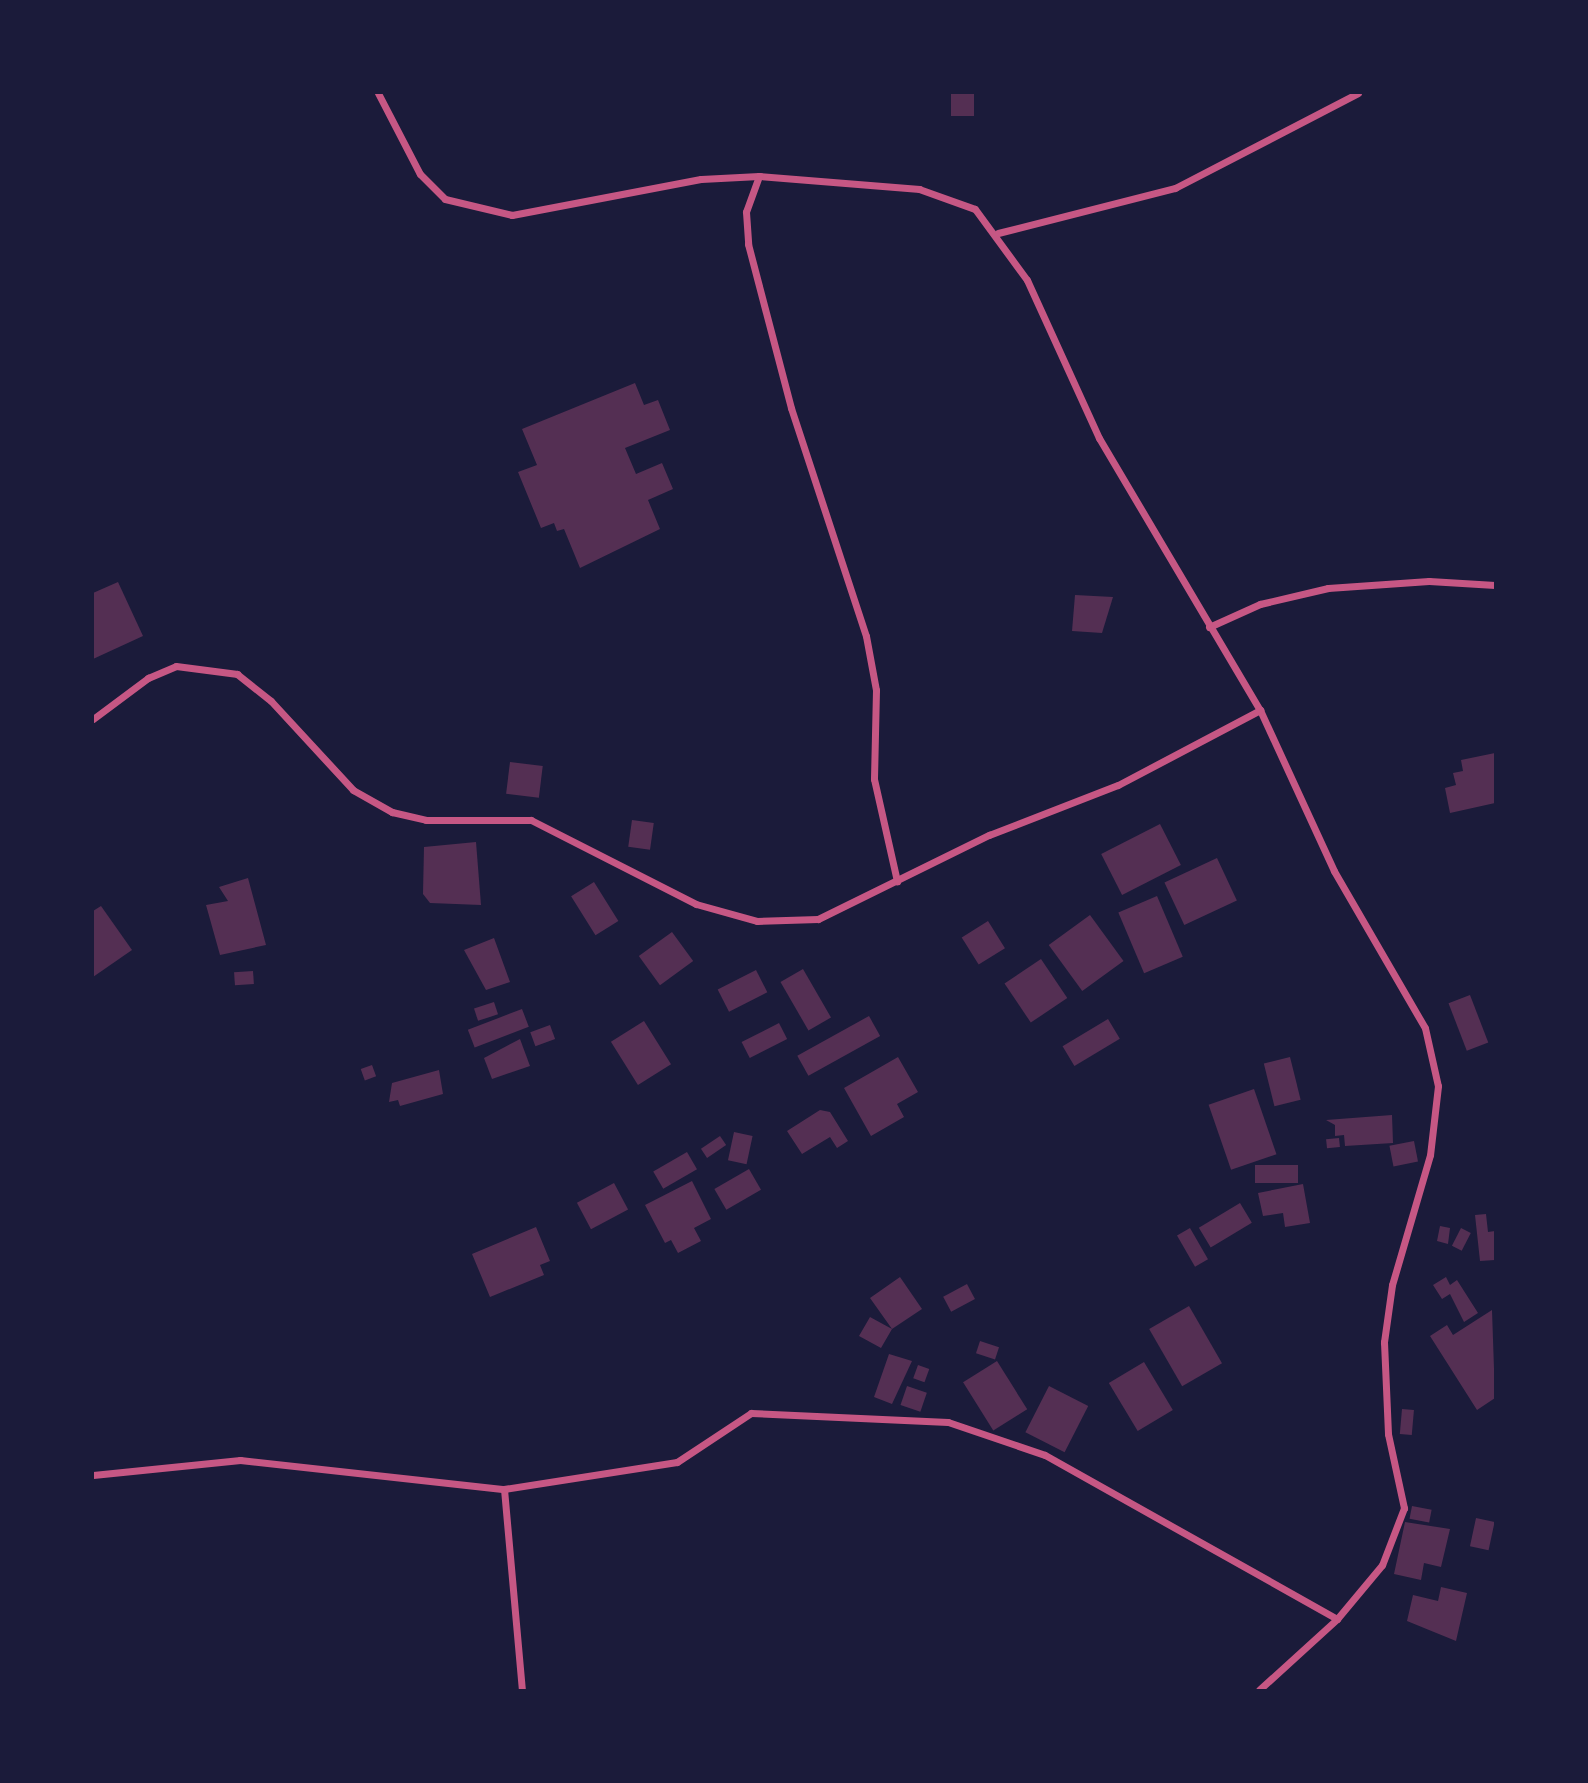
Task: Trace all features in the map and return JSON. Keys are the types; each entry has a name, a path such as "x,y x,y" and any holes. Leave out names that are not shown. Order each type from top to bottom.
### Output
{"street":[{"path":"378,93 420,174 445,199 512,215 701,179 759,176 919,189 975,209 998,233 1027,280 1100,439 1260,710 1334,871 1425,1028 1438,1086 1430,1155 1392,1285 1384,1342 1388,1434 1404,1508 1382,1565 1338,1619 1259,1690"},
{"path":"998,233 1175,188 1358,93"},
{"path":"759,176 747,212 748,244 787,395 866,636 876,690 874,779 897,881"},
{"path":"1209,627 1260,604 1328,588 1429,581 1495,585"},
{"path":"93,719 148,678 176,666 206,667 237,674 271,701 352,790 392,812 426,820 531,820 696,904 757,921 818,919 989,835 1118,785 1260,710"},
{"path":"93,1475 240,1460 504,1489 677,1462 751,1413 948,1422 1045,1455 1338,1619"},
{"path":"504,1489 522,1690"}],"building":[{"path":"951,93 974,93 974,116 951,116"},
{"path":"635,383 644,405 658,400 670,430 625,448 636,474 662,463 673,489 648,500 660,529 580,568 564,529 557,531 554,523 541,528 518,472 537,465 522,429"},
{"path":"118,582 143,636 93,659 93,593"},
{"path":"1075,595 1113,597 1102,633 1072,631"},
{"path":"1495,753 1495,803 1450,813 1445,788 1456,785 1453,773 1463,771 1461,760"},
{"path":"510,762 543,766 539,798 506,794"},
{"path":"632,820 654,823 650,850 628,847"},
{"path":"1160,824 1181,865 1122,895 1101,854"},
{"path":"476,842 481,905 430,903 423,894 424,847"},
{"path":"1217,858 1237,901 1184,925 1164,883"},
{"path":"248,878 266,945 220,955 206,905 228,901 219,887"},
{"path":"594,882 618,921 595,935 571,896"},
{"path":"1157,896 1183,957 1144,973 1118,912"},
{"path":"101,906 132,950 93,977 93,911"},
{"path":"1090,915 1124,961 1082,991 1049,945"},
{"path":"988,921 1005,948 979,965 962,937"},
{"path":"672,932 693,961 660,985 639,956"},
{"path":"494,938 510,982 486,990 464,950"},
{"path":"1041,959 1067,998 1031,1023 1005,984"},
{"path":"803,969 831,1017 808,1030 780,982"},
{"path":"756,970 767,992 729,1012 718,990"},
{"path":"253,971 254,984 235,985 234,972"},
{"path":"1470,995 1488,1043 1467,1051 1449,1003"},
{"path":"494,1002 498,1014 478,1021 474,1008"},
{"path":"522,1009 529,1027 475,1048 468,1030"},
{"path":"869,1016 880,1036 808,1076 797,1056"},
{"path":"1108,1019 1120,1039 1074,1066 1063,1046"},
{"path":"644,1021 671,1064 638,1085 611,1042"},
{"path":"779,1023 787,1039 750,1058 742,1042"},
{"path":"550,1025 555,1039 535,1046 530,1032"},
{"path":"520,1039 530,1066 492,1079 484,1058"},
{"path":"898,1057 918,1092 897,1104 904,1117 871,1136 844,1088"},
{"path":"1290,1057 1301,1100 1274,1106 1264,1064"},
{"path":"372,1065 376,1076 365,1080 361,1069"},
{"path":"439,1070 443,1094 400,1106 398,1100 389,1102 392,1083"},
{"path":"1254,1089 1276,1154 1231,1170 1209,1105"},
{"path":"820,1110 830,1112 848,1141 837,1148 830,1137 802,1154 787,1131"},
{"path":"1392,1115 1393,1143 1345,1146 1344,1135 1335,1136 1335,1125 1326,1120"},
{"path":"734,1132 753,1136 747,1164 728,1160"},
{"path":"720,1136 726,1145 707,1158 701,1149"},
{"path":"1339,1138 1340,1147 1327,1148 1326,1139"},
{"path":"1414,1141 1418,1162 1393,1166 1389,1146"},
{"path":"687,1152 697,1169 663,1189 653,1172"},
{"path":"1255,1165 1298,1165 1298,1183 1255,1183"},
{"path":"749,1169 761,1190 726,1210 714,1189"},
{"path":"692,1181 711,1219 694,1228 701,1241 678,1253 671,1240 665,1243 645,1205"},
{"path":"614,1183 628,1209 591,1229 577,1203"},
{"path":"1303,1184 1310,1223 1285,1227 1283,1213 1263,1216 1258,1193"},
{"path":"1240,1203 1252,1223 1211,1247 1199,1228"},
{"path":"1486,1214 1488,1232 1495,1231 1495,1260 1480,1261 1475,1215"},
{"path":"1440,1226 1450,1228 1448,1244 1437,1241"},
{"path":"536,1227 550,1261 540,1265 544,1275 490,1297 472,1254"},
{"path":"1190,1228 1208,1259 1195,1267 1177,1236"},
{"path":"1461,1228 1471,1233 1462,1251 1452,1246"},
{"path":"900,1277 922,1309 892,1329 870,1298"},
{"path":"1446,1277 1450,1285 1457,1280 1478,1313 1464,1322 1450,1294 1442,1299 1433,1285"},
{"path":"967,1284 975,1299 951,1312 943,1297"},
{"path":"1189,1306 1222,1363 1182,1386 1149,1329"},
{"path":"1492,1310 1495,1398 1477,1410 1430,1336 1447,1325 1453,1335"},
{"path":"870,1317 892,1329 881,1348 859,1336"},
{"path":"980,1341 999,1347 995,1360 976,1353"},
{"path":"889,1354 912,1361 892,1404 874,1397"},
{"path":"997,1361 1027,1409 993,1431 963,1382"},
{"path":"1144,1362 1173,1410 1138,1431 1109,1383"},
{"path":"918,1365 929,1369 924,1382 913,1378"},
{"path":"907,1386 927,1393 920,1412 900,1405"},
{"path":"1049,1386 1088,1406 1065,1452 1025,1432"},
{"path":"1402,1409 1414,1410 1412,1435 1400,1434"},
{"path":"1412,1506 1432,1510 1429,1523 1410,1519"},
{"path":"1476,1518 1495,1522 1489,1550 1470,1546"},
{"path":"1405,1522 1450,1529 1441,1567 1424,1563 1421,1580 1394,1574"},
{"path":"1441,1587 1467,1593 1456,1641 1407,1621 1413,1595 1438,1601"}]}
